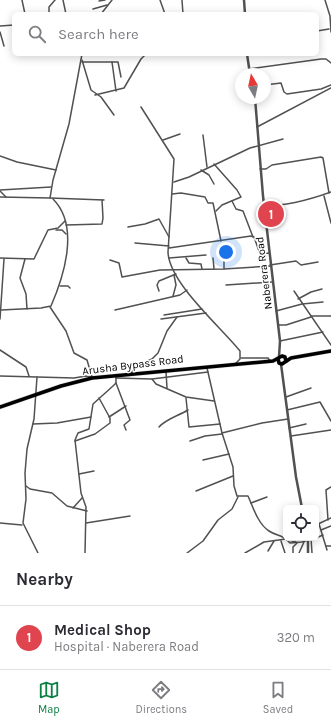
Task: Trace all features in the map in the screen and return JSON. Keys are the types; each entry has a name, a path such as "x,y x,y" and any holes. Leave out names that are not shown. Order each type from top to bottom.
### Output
{"main road":[{"path":"282,360 331,350"},
{"name":"Arusha Bypass Road","path":"0,407 35,394 92,378 131,373 282,360"}],"street":[{"path":"22,0 25,12"},
{"path":"49,12 49,8 55,0"},
{"path":"63,0 66,12"},
{"path":"99,2 106,0"},
{"path":"103,12 112,0"},
{"path":"160,0 164,12"},
{"path":"182,0 183,12"},
{"path":"244,0 245,12"},
{"path":"325,0 330,16 331,32"},
{"path":"93,9 108,5"},
{"path":"0,26 12,25"},
{"path":"319,31 330,29"},
{"path":"0,32 4,46"},
{"path":"50,198 51,188 69,124 82,56"},
{"path":"95,95 116,91 126,87 144,56"},
{"path":"247,56 249,68"},
{"path":"262,68 320,59 326,59 331,63"},
{"path":"82,61 118,63 121,77"},
{"path":"82,61 88,84 95,95 101,97 114,115"},
{"path":"112,62 116,91"},
{"path":"271,84 281,83 284,92 287,94 321,89 331,85"},
{"path":"257,127 330,88 331,91"},
{"name":"Naberera Road","path":"255,104 270,266 290,436 302,505"},
{"path":"141,107 174,159 174,182 171,193 168,258 175,275 176,285 173,296"},
{"path":"163,140 180,134"},
{"path":"203,135 207,168"},
{"path":"174,182 189,177 214,164 258,146 283,139"},
{"path":"0,156 17,162 56,170"},
{"path":"260,168 266,169 272,165 321,157 323,158 330,192 324,196 291,204 264,206"},
{"path":"214,164 241,196 241,198 222,204 216,211"},
{"path":"201,170 209,175 214,184"},
{"path":"0,191 51,188"},
{"path":"0,191 6,197"},
{"path":"171,193 181,193 204,197 208,203 213,204 216,211 221,241"},
{"path":"324,196 331,223"},
{"path":"0,197 103,200 102,224 66,225"},
{"path":"50,307 60,286 66,264 67,236 66,225 60,207 53,199"},
{"path":"232,201 236,209 243,211 260,254 269,253"},
{"path":"128,227 145,224 159,219 170,239"},
{"path":"266,221 278,219"},
{"path":"54,230 65,221"},
{"path":"0,258 34,259 47,231 62,230 67,236"},
{"path":"135,243 169,247 253,236"},
{"path":"168,258 206,255"},
{"path":"185,257 189,263 201,264 202,269"},
{"path":"213,258 214,269"},
{"path":"0,319 4,259"},
{"path":"25,259 20,278 26,294 27,309"},
{"path":"224,259 224,269"},
{"path":"110,260 119,263 122,277 158,270 224,269 270,266 296,261 301,265 318,262"},
{"path":"175,275 202,309 240,350 240,358 236,364"},
{"path":"159,291 157,285 159,281 175,275"},
{"path":"226,284 272,282"},
{"path":"60,286 68,286 70,288"},
{"path":"298,299 309,293 322,289"},
{"path":"115,310 182,294 187,290"},
{"path":"294,291 331,346"},
{"path":"276,310 302,304 323,302"},
{"path":"1,310 50,307"},
{"path":"0,376 74,378 86,376 92,378 92,371 87,361 74,353 66,331 50,307"},
{"path":"164,315 202,309"},
{"path":"161,319 206,313"},
{"path":"278,325 286,325 311,316 331,316"},
{"path":"131,373 139,364 155,356 177,317"},
{"path":"280,341 323,332"},
{"path":"0,350 26,367 29,376"},
{"path":"240,358 264,358 271,361"},
{"path":"240,358 246,363"},
{"path":"187,553 203,540 218,520 232,509 238,497 229,454 222,434 206,366"},
{"path":"166,370 167,389"},
{"path":"126,430 124,425 130,420 126,406 116,383 116,376 152,379 208,372"},
{"path":"36,377 33,424 27,445 26,499 23,524 38,553"},
{"path":"152,379 156,384 186,397 215,401"},
{"path":"85,553 87,510 82,498 75,441 78,433 89,428 92,404 116,383"},
{"path":"286,397 311,388"},
{"path":"186,397 189,427 220,424"},
{"path":"75,441 104,428 110,423 109,417 99,398"},
{"path":"287,410 320,402 331,421"},
{"path":"109,417 126,406"},
{"path":"159,427 164,422 188,410"},
{"path":"33,424 57,423 91,417"},
{"path":"190,441 205,436 222,434 262,423 288,419"},
{"path":"289,428 306,424"},
{"path":"290,436 331,430"},
{"path":"202,460 229,454"},
{"path":"79,474 94,471"},
{"path":"196,492 233,476"},
{"path":"26,486 30,489 52,493 64,504 74,508 87,510"},
{"path":"328,520 326,490 331,487"},
{"path":"238,497 247,495 260,521 267,530 283,536"},
{"path":"251,503 267,497"},
{"path":"74,508 82,498"},
{"path":"86,523 130,516"},
{"path":"327,550 319,524 331,518"},
{"path":"0,523 23,524"},
{"path":"321,530 331,526"},
{"path":"319,536 323,535"},
{"path":"268,551 274,541"},
{"path":"246,553 263,543 281,541 285,553"},
{"path":"288,541 290,544 304,542 299,553"},
{"path":"308,553 310,541"},
{"path":"310,541 312,553"},
{"path":"293,553 293,548 297,542"},
{"path":"326,546 331,546"}],"place":[{"name":"Medical Shop","path":"271,214"}]}
